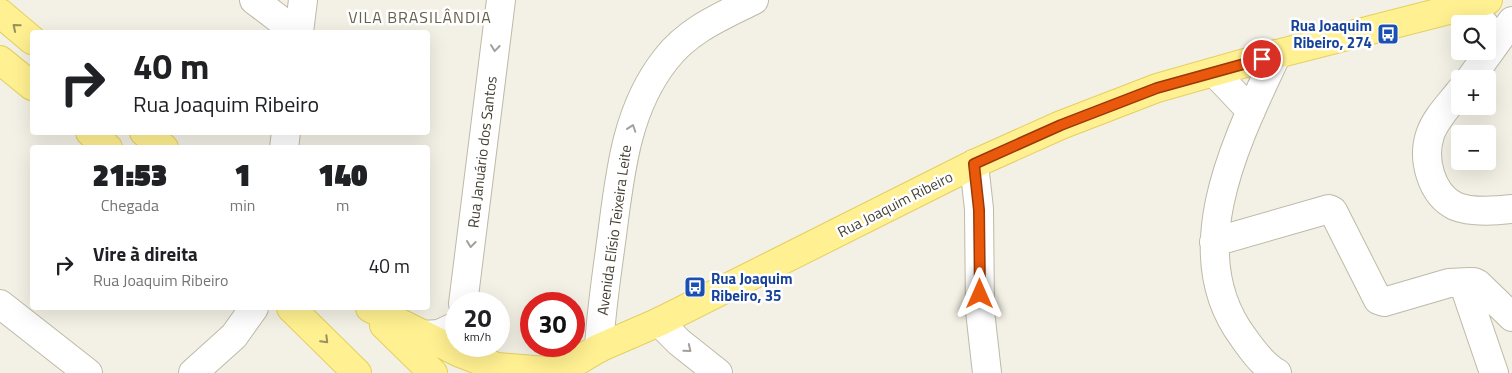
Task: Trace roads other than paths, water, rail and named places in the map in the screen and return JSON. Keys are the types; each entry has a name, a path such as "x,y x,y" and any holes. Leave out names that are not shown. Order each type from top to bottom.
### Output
{"main road":[{"path":"0,13 30,38"},
{"name":"Rua Joaquim Ribeiro","path":"599,348 660,322 974,164 1070,121 1157,88 1277,54 1451,31"},
{"path":"0,60 30,84"},
{"path":"93,135 105,145"},
{"path":"148,135 160,145"},
{"path":"294,310 357,373"},
{"path":"367,310 433,373"},
{"path":"374,310 460,353 497,366 558,373 599,348"}],"street":[{"path":"254,0 295,30"},
{"path":"298,30 303,0"},
{"name":"Rua Januário dos Santos","path":"464,292 501,0"},
{"name":"Avenida Elísio Teixeira Leite","path":"599,348 601,316 624,152 641,100 666,59 695,31 754,0"},
{"path":"1276,373 1250,347 1236,328 1224,301 1215,268 1214,242 1225,176 1251,111 1277,54"},
{"path":"1214,72 1251,111"},
{"path":"1451,103 1430,135 1427,156 1430,177 1442,195 1454,205 1469,210 1512,209"},
{"path":"974,164 979,210 980,311 987,373"},
{"path":"1214,242 1329,209 1333,211 1374,296 1378,300 1384,302 1449,283 1470,282 1478,284 1512,317"},
{"path":"1470,282 1466,288 1467,294 1494,373"},
{"path":"0,304 88,373"},
{"path":"193,373 234,336 253,310"},
{"path":"660,322 679,342 718,373"},
{"path":"422,335 440,334 445,332"}],"place":[{"name":"Rua Joaquim Ribeiro, 274","path":"1388,34"},
{"name":"Rua Joaquim Ribeiro, 35","path":"695,287"}],"district":[{"name":"VILA BRASILÂNDIA","path":"420,17"}]}
